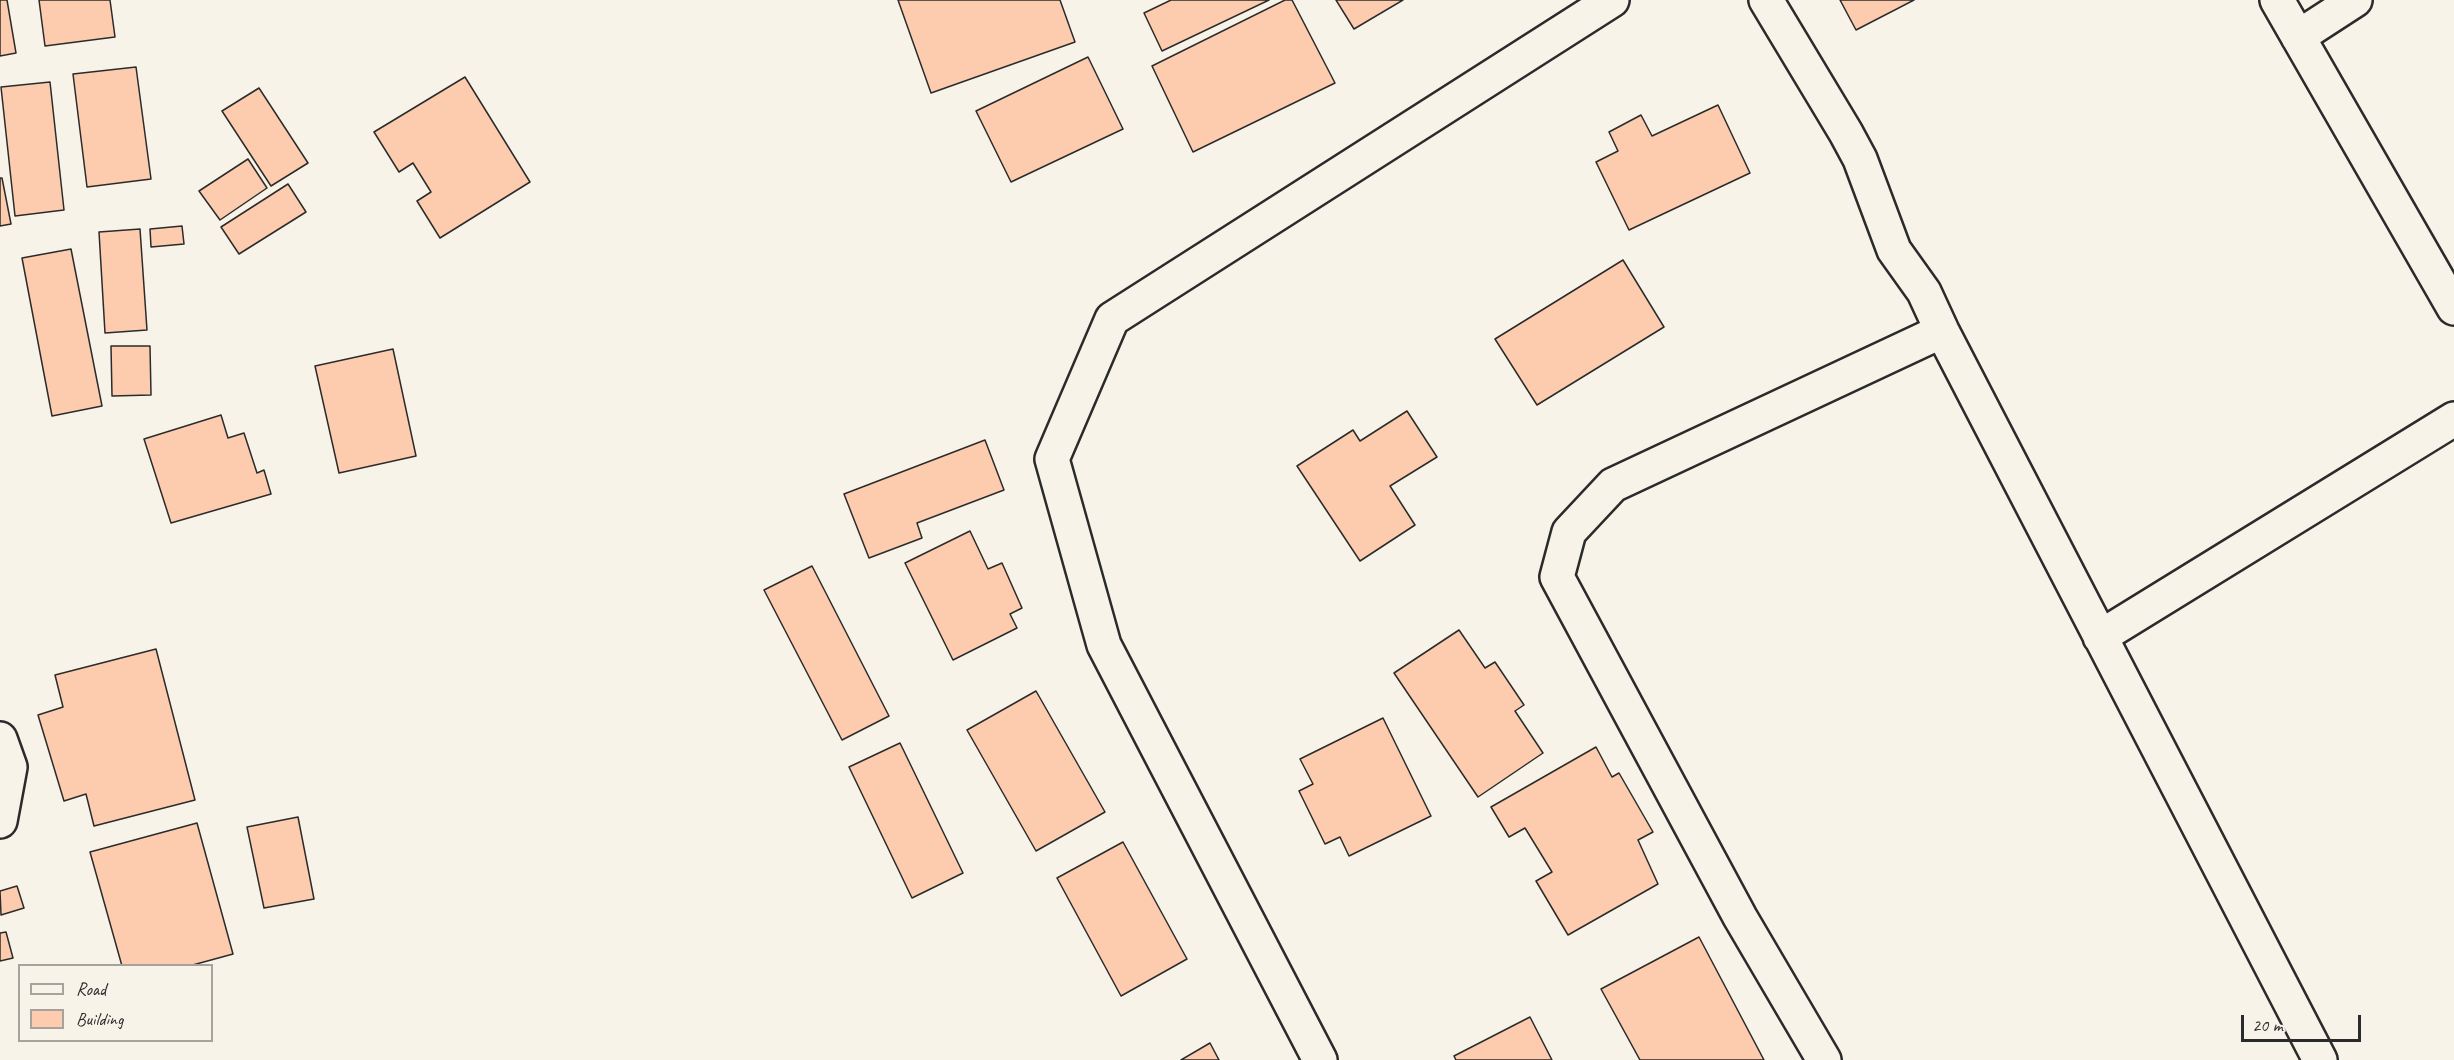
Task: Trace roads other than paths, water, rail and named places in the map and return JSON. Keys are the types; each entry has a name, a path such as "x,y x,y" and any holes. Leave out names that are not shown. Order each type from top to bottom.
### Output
{"street":[{"path":"1320,1060 1104,645 1052,459 1112,319 1612,0"},
{"path":"1766,0 1851,142 1894,250 1924,292 1942,331 2320,1060"},
{"path":"2277,0 2454,308"},
{"path":"2298,37 2355,0"},
{"path":"1824,1060 1740,917 1557,577 1569,532 1613,485 1942,331"},
{"path":"2100,637 2454,419"},
{"path":"0,739 10,767 0,820"}]}
